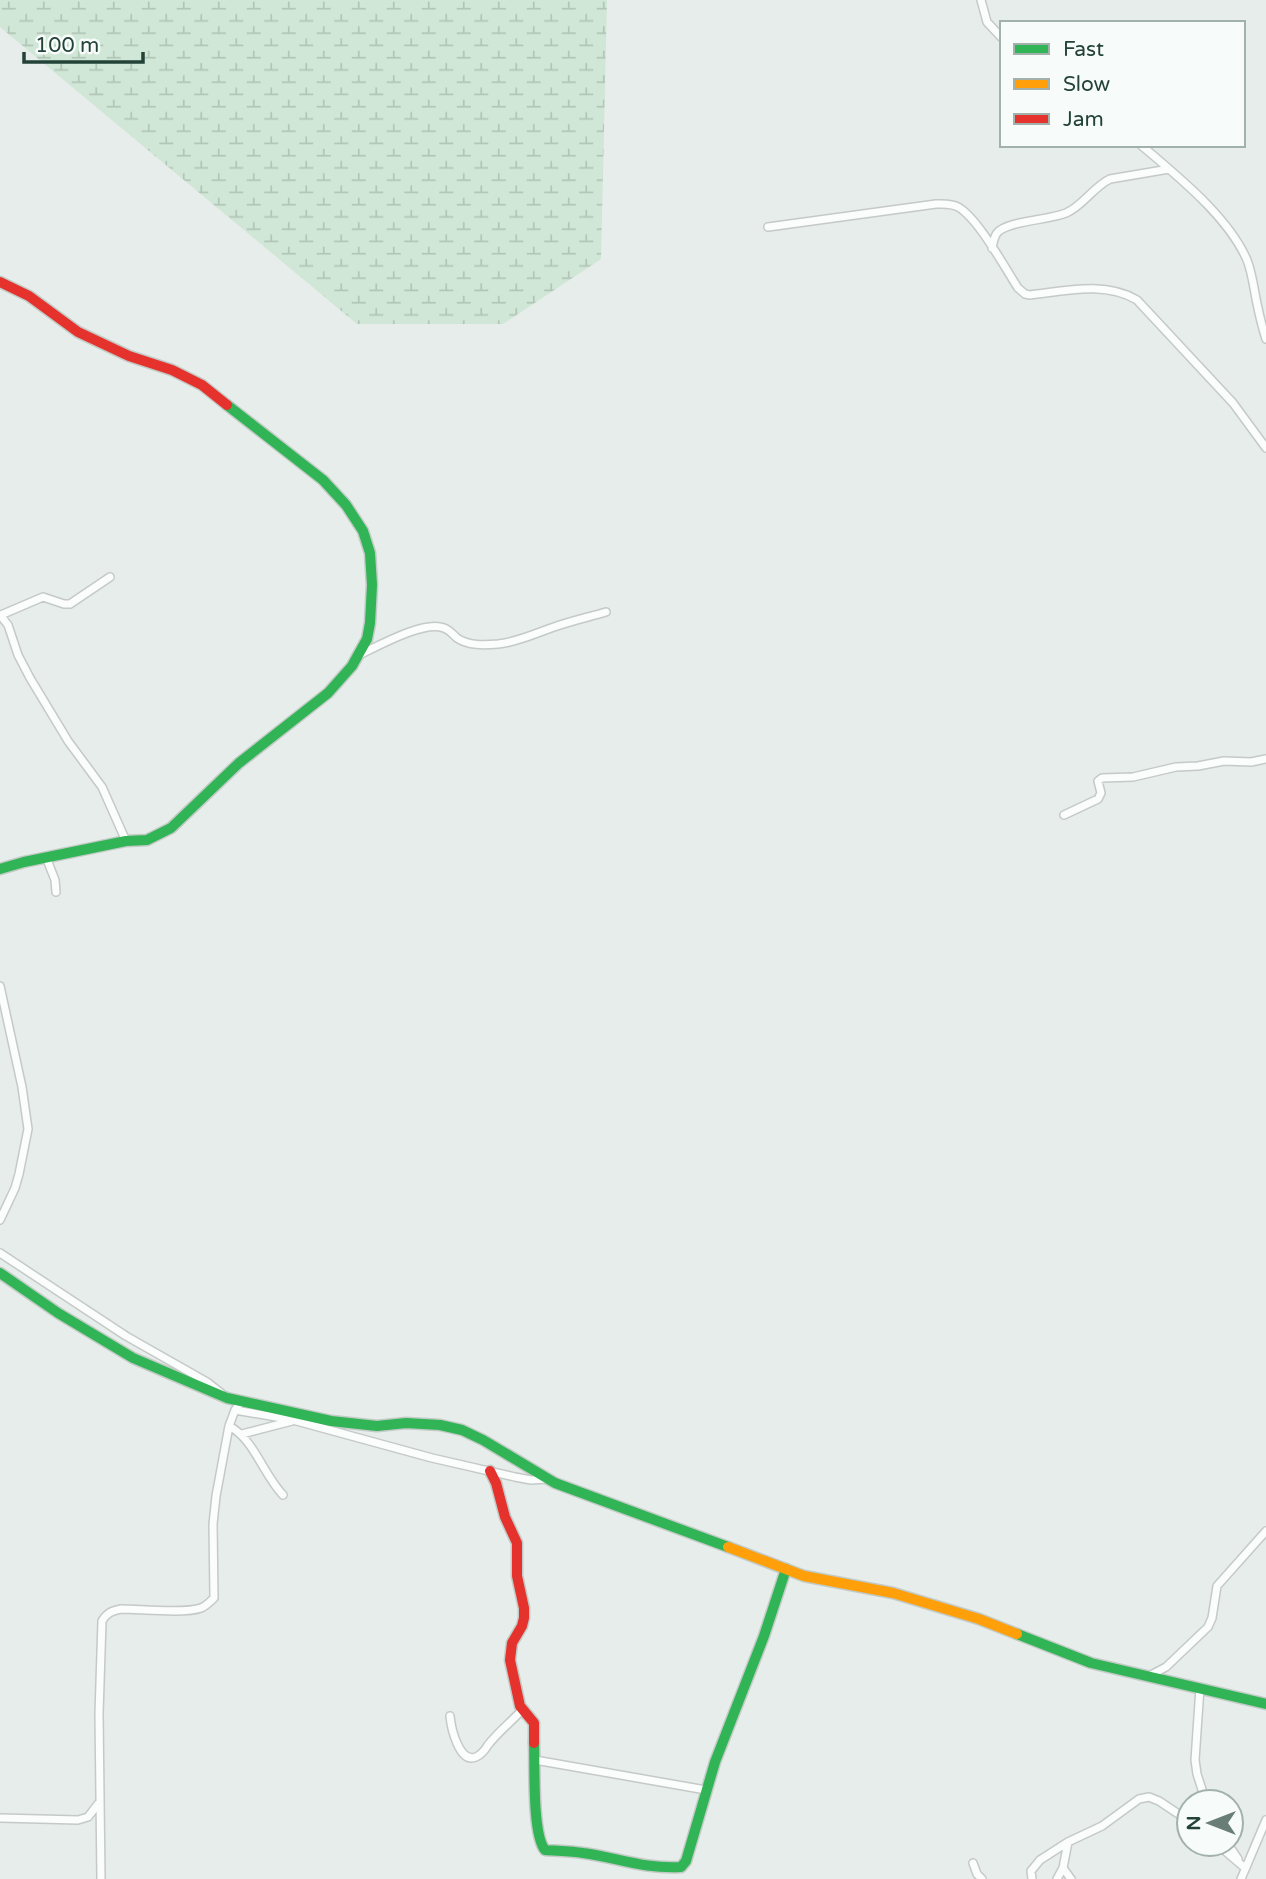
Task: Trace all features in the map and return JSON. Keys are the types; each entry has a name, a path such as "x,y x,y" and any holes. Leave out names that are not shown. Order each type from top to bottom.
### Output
{"street":[{"path":"981,0 987,22 1000,36"},
{"path":"1143,147 1192,190 1227,228 1246,257 1266,339"},
{"path":"992,249 995,237 1003,228 1070,212 1110,179 1169,169"},
{"path":"768,227 936,204 960,208 976,225 1018,288 1025,294 1090,288 1114,290 1137,300 1233,403 1266,448"},
{"path":"0,282 29,296 78,332 101,344 172,370 202,385 323,481 346,505 363,531 370,553 372,585 367,639 359,655 328,693 239,763 171,828 147,840 126,841 0,869"},
{"path":"110,576 70,604 43,597 1,615 8,625 18,655 30,678 68,741 102,788 126,841"},
{"path":"359,655 398,637 436,626 447,628 457,638 470,643 509,643 606,612"},
{"path":"1065,816 1098,799 1101,793 1098,781 1102,778 1133,776 1224,761 1251,762 1266,759"},
{"path":"46,858 55,880 56,892"},
{"path":"0,986 22,1087 28,1129 15,1188 0,1220"},
{"path":"0,1253 126,1336 207,1382 238,1406 297,1418 432,1458 525,1479 549,1479"},
{"path":"0,1273 58,1313 133,1358 227,1398"},
{"path":"100,1879 99,1702 102,1621 111,1611 200,1609 214,1598 213,1524 216,1496 229,1426 238,1406"},
{"path":"242,1434 268,1429 297,1418 377,1426 406,1423 440,1425 462,1430 549,1479 786,1569 893,1593 979,1619 1091,1662 1266,1704"},
{"path":"229,1426 242,1434 268,1478 283,1495"},
{"path":"490,1471 505,1517 517,1543 517,1576 524,1618 512,1643 510,1660 522,1710 534,1723 536,1812 541,1844 548,1851 584,1853 636,1865 681,1867 692,1845 715,1762 764,1636 786,1569"},
{"path":"1149,1676 1166,1667 1208,1627 1217,1586 1266,1531"},
{"path":"1200,1688 1195,1760 1202,1788"},
{"path":"450,1716 453,1735 466,1756 476,1758 522,1710"},
{"path":"535,1760 706,1790"},
{"path":"1032,1879 1031,1871 1040,1860 1068,1842 1102,1826 1139,1799 1149,1797 1175,1812"},
{"path":"0,1818 78,1820 88,1817 99,1803"},
{"path":"1241,1879 1266,1820"},
{"path":"1057,1879 1063,1868 1068,1842"},
{"path":"1233,1858 1245,1868"},
{"path":"1238,1858 1245,1868"},
{"path":"973,1863 982,1879"},
{"path":"1063,1868 1071,1879"}],"green space":[{"path":"0,0 607,0 601,259 503,324 357,324 0,27"}],"traffic: fast":[{"path":"0,869 126,841 147,840 171,828 239,763 328,693 352,666 367,639 372,585 370,553 363,531 346,505 323,480 227,405"},
{"path":"0,1273 58,1313 133,1358 227,1398 331,1421 377,1426 406,1423 440,1425 462,1430 555,1483 728,1547"},
{"path":"534,1743 536,1815 545,1850 583,1853 631,1863 681,1867 686,1861 715,1762 764,1636 786,1569"},
{"path":"1017,1634 1091,1663 1266,1704"}],"traffic: slow":[{"path":"728,1547 804,1576 893,1593 979,1619 1017,1634"}],"traffic: jam":[{"path":"0,282 29,296 78,332 129,356 172,370 202,385 227,405"},
{"path":"490,1471 505,1517 517,1543 517,1576 524,1618 512,1643 510,1660 520,1706 534,1723 534,1743"}]}
